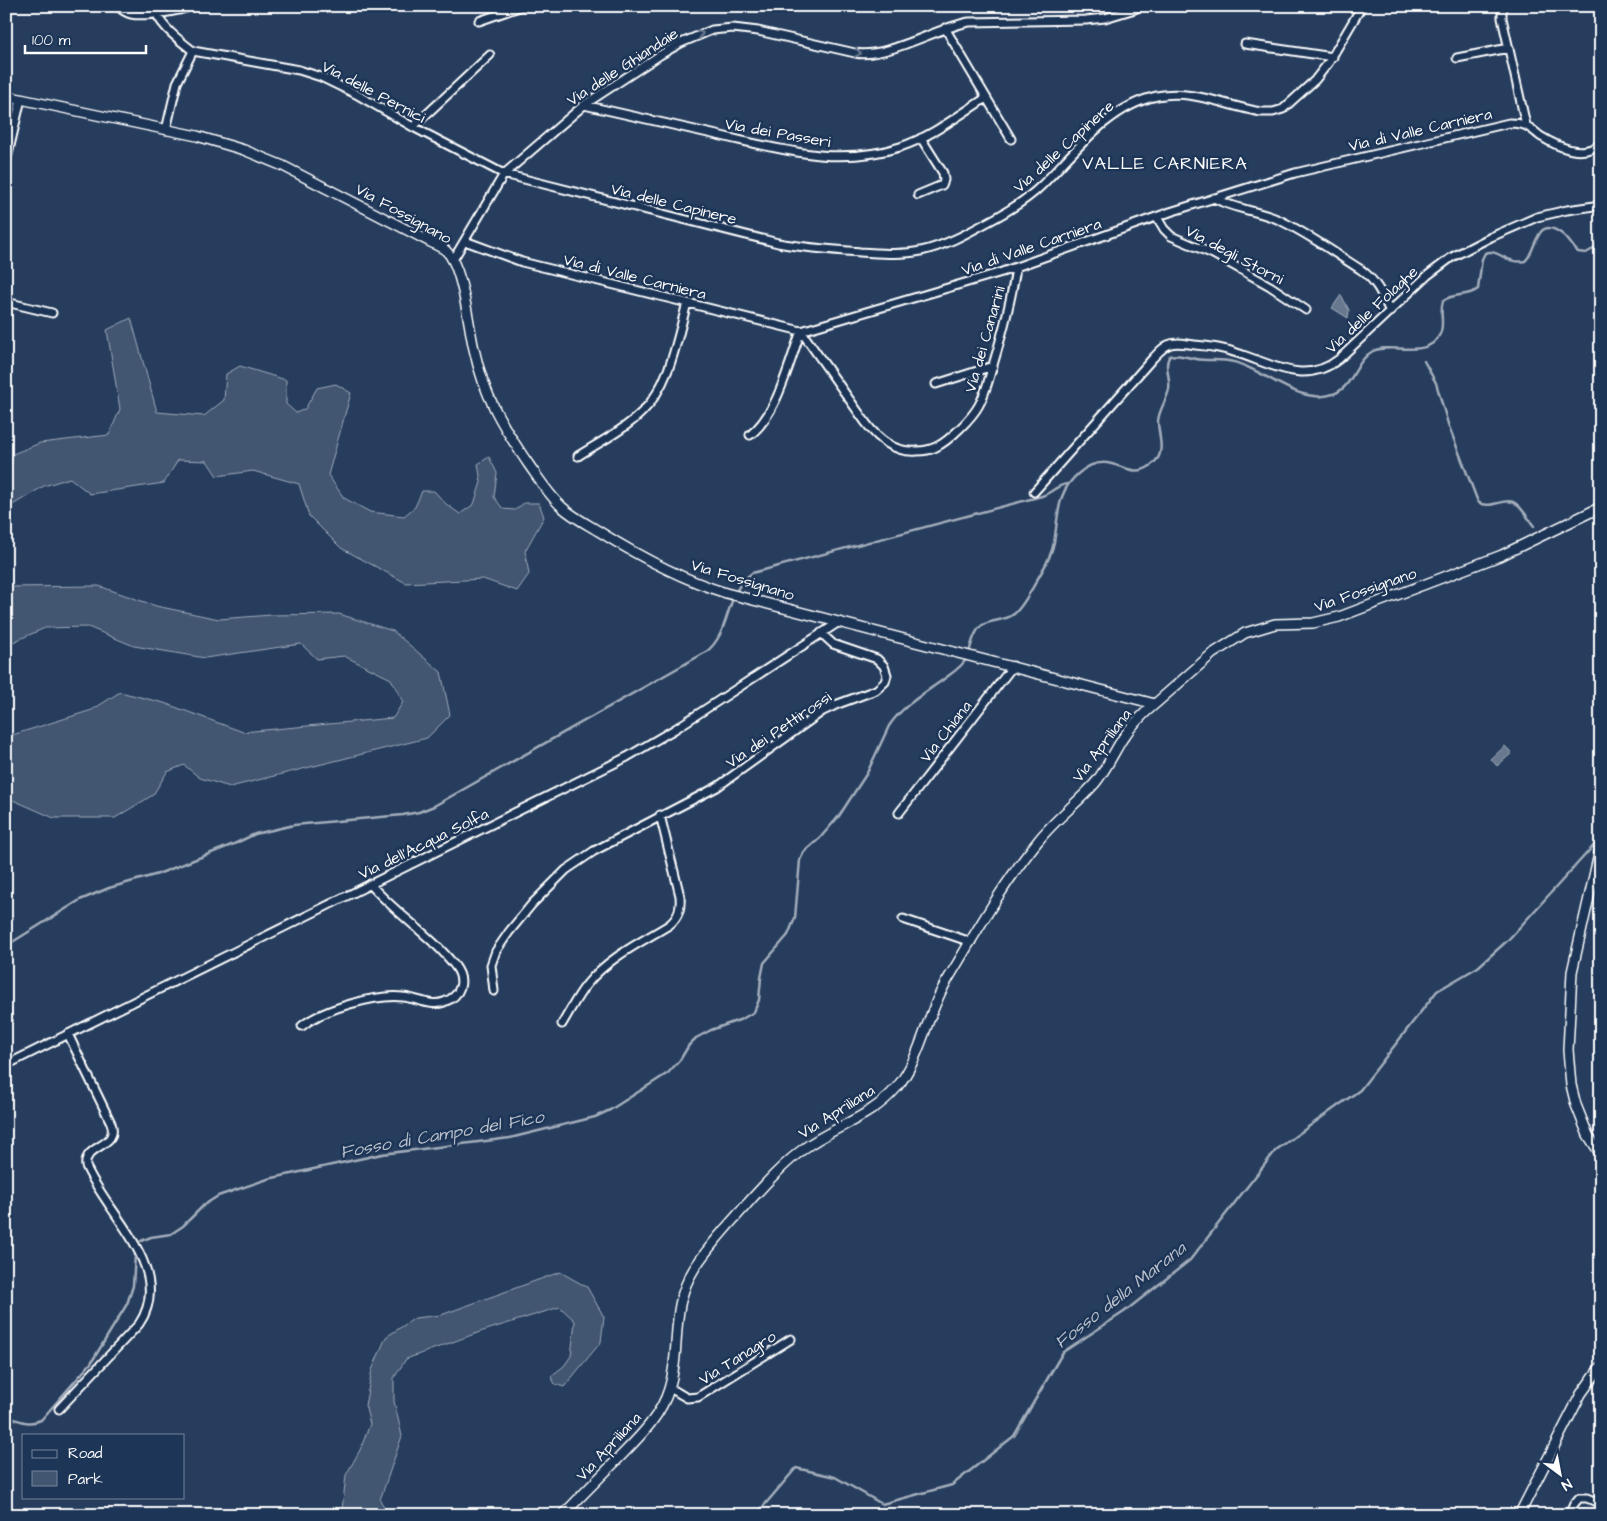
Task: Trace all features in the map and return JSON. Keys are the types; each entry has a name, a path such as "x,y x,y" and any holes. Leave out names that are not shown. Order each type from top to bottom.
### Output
{"street":[{"path":"118,6 132,14 155,10 177,11 192,6"},
{"path":"479,22 522,6"},
{"name":"Via delle Capinere","path":"504,174 778,243 820,249 889,253 915,252 945,243 982,226 1020,204 1042,185 1098,129 1136,103 1160,95 1185,94 1257,111 1277,111 1288,105 1313,83 1325,69 1362,6"},
{"path":"1504,6 1502,15 1526,126"},
{"name":"Via delle Ghiandaie","path":"454,260 504,174 584,105 666,51 698,35 716,29 733,28 758,31 855,54 866,54 886,50 945,28 973,22 1092,20 1135,9"},
{"path":"155,10 168,30 193,51 175,91 166,130"},
{"path":"945,28 1010,139"},
{"path":"1245,44 1332,57"},
{"path":"1457,58 1509,48"},
{"name":"Via delle Pernici","path":"193,51 310,73 364,98 413,128 504,174"},
{"path":"413,128 490,55"},
{"name":"Via Fossignano","path":"6,96 230,145 276,163 441,246 454,260 463,291 476,359 487,394 504,428 551,495 570,513 638,556 689,580 726,593 1155,704 1217,650 1250,631 1275,624 1313,623 1339,617 1502,555 1601,507"},
{"name":"Via dei Passeri","path":"584,105 798,153 838,157 873,153 906,145 986,98"},
{"path":"6,163 21,99"},
{"name":"Via di Valle Carniera","path":"465,241 522,262 801,331 1016,268 1157,217 1302,171 1502,124 1516,123 1526,126 1545,139 1573,150 1587,151 1601,143"},
{"path":"918,195 940,186 944,182 943,173 920,138"},
{"path":"1214,198 1230,206 1253,210 1281,221 1360,269 1378,286 1390,312"},
{"name":"Via delle Folaghe","path":"1034,492 1153,358 1166,346 1179,343 1214,347 1282,369 1313,372 1335,362 1436,268 1452,257 1543,215 1574,208 1601,205"},
{"name":"Via degli Storni","path":"1157,217 1171,236 1201,248 1249,274 1306,310"},
{"name":"Via dei Canarini","path":"801,331 869,427 884,441 902,450 912,452 930,450 947,440 978,407 1006,321 1016,268"},
{"path":"6,302 52,313"},
{"path":"578,456 633,420 655,397 667,372 687,303"},
{"path":"750,436 763,423 773,406 801,331"},
{"path":"936,384 992,366"},
{"name":"Via dell'Acqua Solfa","path":"6,1064 641,749 686,722 839,622"},
{"name":"Via dei Pettirossi","path":"494,991 491,969 494,955 509,932 539,896 566,870 583,857 725,782 827,709 876,690 883,684 886,680 887,672 880,661 871,656 830,643 820,633"},
{"name":"Via Chiana","path":"899,813 1013,666"},
{"name":"Via Apriliana","path":"563,1515 646,1430 663,1404 670,1388 674,1369 677,1317 680,1300 695,1268 711,1246 771,1178 796,1155 813,1142 869,1112 896,1088 915,1056 940,993 1008,882 1051,825 1095,783 1127,732 1155,704"},
{"path":"562,1024 583,989 597,973 612,961 670,925 677,917 680,907 680,896 660,816"},
{"path":"1601,845 1572,972 1568,1050 1571,1086 1576,1105 1588,1135 1601,1155"},
{"path":"302,1026 320,1015 373,998 403,997 439,1004 452,998 460,989 461,980 459,974 447,956 393,908 370,884"},
{"path":"903,919 971,942"},
{"path":"59,1409 139,1324 146,1310 149,1290 147,1272 132,1238 86,1166 88,1154 109,1140 113,1130 110,1119 68,1034"},
{"name":"Via Tanagro","path":"670,1388 687,1398 698,1398 792,1339"},
{"path":"1519,1515 1581,1394 1601,1366"},
{"path":"1569,1515 1579,1498 1587,1498 1601,1504"}],"green space":[{"path":"131,318 157,412 204,416 224,400 226,374 240,366 286,380 286,404 296,413 305,409 317,388 336,384 351,393 328,475 344,498 370,512 404,516 415,507 422,491 434,491 446,504 460,514 474,504 481,482 478,464 489,457 497,473 494,497 503,509 515,510 524,503 539,503 544,517 525,551 529,574 517,591 483,579 406,583 341,548 309,516 299,484 253,471 217,476 207,461 178,460 164,483 90,494 70,478 44,486 11,506 6,503 6,483 9,480 13,454 40,443 109,435 120,409 107,330"},
{"path":"99,586 156,606 219,619 271,615 339,614 393,631 441,672 450,715 427,738 230,787 200,778 184,765 167,772 153,795 115,818 54,818 6,797 6,737 92,710 120,692 164,703 243,732 393,718 403,702 391,679 344,656 317,659 301,644 205,658 134,646 88,627 45,628 6,645 6,587"},
{"path":"560,1272 587,1287 604,1317 601,1342 564,1387 555,1384 551,1376 564,1366 571,1356 575,1321 560,1307 480,1332 406,1359 394,1378 394,1401 402,1436 380,1500 389,1515 345,1515 342,1510 346,1475 360,1450 370,1424 365,1405 372,1370 386,1337 415,1318 441,1315"}],"shaded area":[{"path":"1341,295 1349,310 1348,318 1332,308"},
{"path":"1505,746 1512,753 1497,766 1491,759"}],"waterway":[{"name":"Fosso di Campo del Fico","path":"969,652 974,636 980,627 989,622 1010,617 1029,595 1051,554 1062,496 1072,480 1089,466 1096,464 1107,463 1139,470 1150,466 1158,458 1161,445 1158,421 1169,389 1167,363 1170,356 1176,355 1201,360 1234,362 1246,366 1295,391 1320,396 1333,394 1346,386 1362,361 1373,351 1389,348 1418,348 1434,342 1441,330 1443,301 1447,298 1474,292 1478,289 1482,259 1485,253 1494,253 1513,261 1525,261 1538,236 1547,228 1562,234 1578,252 1586,253 1595,248 1601,233"},
{"path":"1424,361 1436,383 1448,424 1478,502 1487,505 1505,501 1513,502 1522,510 1534,526"},
{"path":"6,946 80,900 109,888 158,874 255,834 294,825 403,815 419,812 434,806 706,652 720,634 737,591 743,581 752,573 1042,496 1067,484"},
{"name":"Fosso di Campo del Fico","path":"141,1241 151,1237 171,1234 183,1226 204,1205 218,1196 268,1179 382,1154 510,1138 595,1117 610,1110 668,1073 696,1038 754,1012 759,1000 764,963 788,935 795,918 800,860 804,852 820,838 839,816 867,773 894,719 914,700 957,670 967,658"},
{"name":"Fosso della Marana","path":"756,1515 796,1468 835,1477 882,1504 952,1485 1014,1436 1063,1352 1124,1312 1190,1260 1276,1150 1360,1090 1437,991 1478,967 1508,940 1597,842"},
{"path":"6,1002 12,1019 6,1027"},
{"name":"Fosso di Campo del Fico","path":"6,1416 27,1422 41,1420 91,1363 127,1304 133,1286 135,1255"}],"district":[{"name":"VALLE CARNIERA","path":"1165,163"}]}
